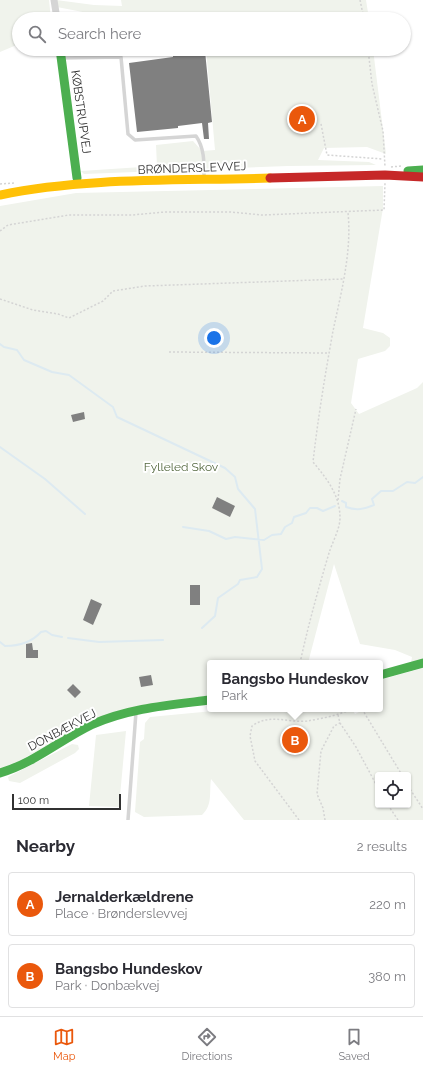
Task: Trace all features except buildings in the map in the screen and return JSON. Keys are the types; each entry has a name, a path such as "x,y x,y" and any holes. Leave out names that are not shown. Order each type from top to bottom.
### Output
{"main road":[{"name":"KØBSTRUPVEJ","path":"61,56 77,178"},
{"name":"BRØNDERSLEVVEJ","path":"385,175 423,170"},
{"name":"BRØNDERSLEVVEJ","path":"0,195 22,190 96,183 385,175 423,177"},
{"path":"383,674 423,663"},
{"name":"DONBÆKVEJ","path":"0,773 25,763 91,726 114,717 170,705 207,700"}],"street":[{"path":"54,0 55,12"}],"lane":[{"path":"106,56 121,57 128,134 135,140 196,136 201,143 203,154 204,180"},
{"path":"128,820 136,712"}],"path":[{"path":"360,0 363,12"},
{"path":"0,231 8,225 69,215 132,215 165,212 231,212 262,215 348,213 384,210 385,175 383,131 372,84 369,56"},
{"path":"321,124 327,155 384,159"},
{"path":"338,501 330,482 313,462 318,415 343,280 350,230 348,213"},
{"path":"0,299 33,310 58,314 69,318 103,301 113,291 120,289 343,280"},
{"path":"169,352 330,353"},
{"path":"301,660 332,542 340,520 338,501 340,479 356,410"},
{"path":"299,820 254,761 250,736 252,726 260,720 306,721 325,716 338,715 345,712"},
{"path":"364,712 400,772"},
{"path":"338,715 340,723 375,783"},
{"path":"325,820 323,808 317,794 321,751 334,726 340,723"},
{"path":"411,791 423,809"},
{"path":"390,808 398,820"}],"green space":[{"path":"0,0 49,0 50,12 12,12 12,47 0,52"},
{"path":"56,0 94,5 122,6 121,0 366,0 368,12 83,12 57,7"},
{"path":"207,56 374,56 386,154 367,147 324,148 318,160 369,162 376,165 288,166 84,174 81,171 157,166 156,145 193,141 202,151 215,150"},
{"name":"Fylleled Skov","path":"383,186 383,208 363,328 383,333 390,338 390,346 385,351 358,359 351,403 359,414 417,388 423,382 423,659 411,663 412,657 395,650 360,644 334,564 309,660 207,660 207,697 86,724 17,762 0,768 0,206 76,193"},
{"path":"423,668 423,820 244,820 211,779 208,807 202,815 144,817 135,812 140,742 144,739 145,723 150,717 207,712 354,712 355,714 359,712 383,712 383,679"},
{"path":"126,731 119,807 89,806 96,735"},
{"path":"72,744 78,745 79,749 75,753 20,783 9,781 8,777"}],"waterway":[{"path":"0,344 4,347 17,350 24,360 52,372 69,375 113,407 117,417 225,468 235,477 238,489 255,509 262,569 257,577 240,580 238,584 218,598 215,616 202,628"},
{"path":"0,447 45,479 85,514"},
{"path":"342,501 346,503 346,507 357,509 367,508 374,505 372,499 381,491 393,491 407,482 415,483 423,477"},
{"path":"183,527 209,531 226,539 235,537 264,540 272,535 281,534 285,527 292,523 294,517 306,513 310,508 317,508 323,511 335,506"},
{"path":"0,642 5,646 20,644 29,641 41,632 46,631 52,635 62,637"},
{"path":"68,638 99,642 163,640"}],"traffic: fast":[{"path":"61,56 77,178"},
{"path":"408,171 423,170"},
{"path":"383,674 423,663"},
{"path":"0,773 12,769 36,757 80,731 105,719 150,708 207,700"}],"traffic: slow":[{"path":"0,195 66,185 135,181 270,178"}],"traffic: jam":[{"path":"270,178 385,175 423,177"}],"place":[{"name":"Jernalderkældrene","path":"302,119"},
{"name":"Bangsbo Hundeskov","path":"295,740"}]}
